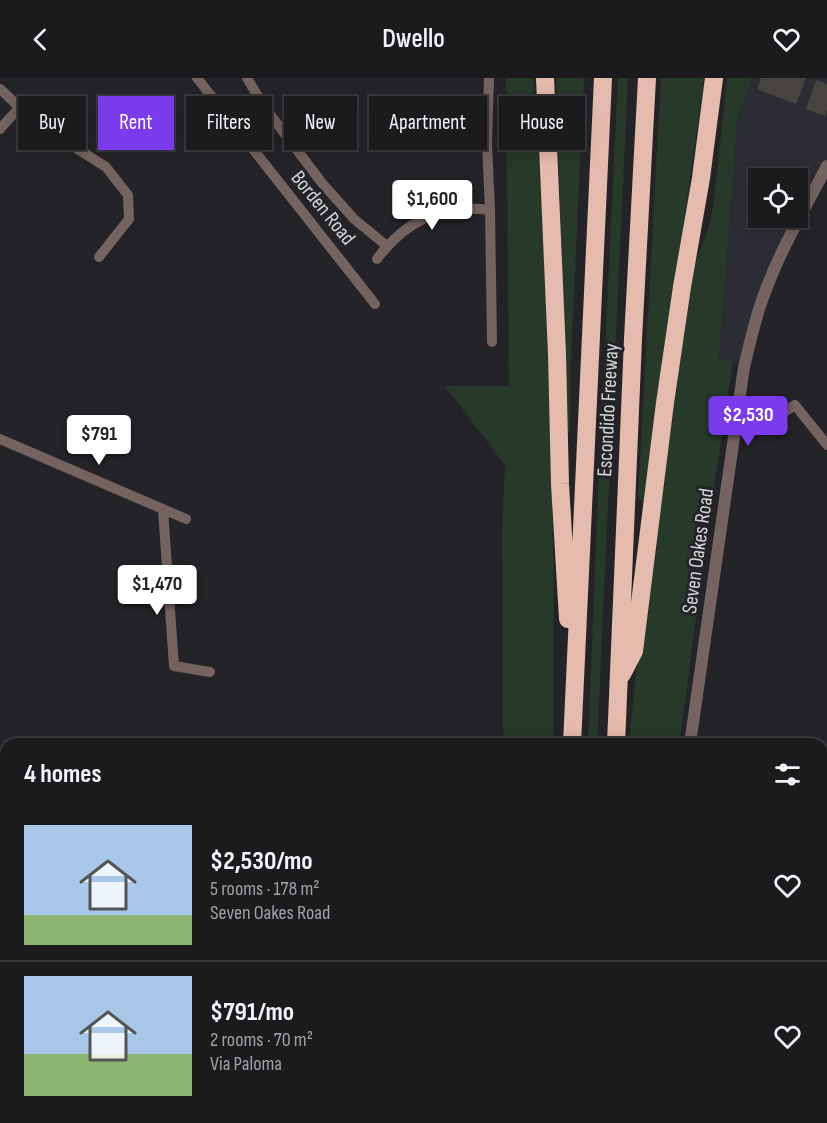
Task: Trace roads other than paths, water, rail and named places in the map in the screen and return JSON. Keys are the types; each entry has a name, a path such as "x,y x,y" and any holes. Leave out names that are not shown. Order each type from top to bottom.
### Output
{"highway":[{"path":"544,78 560,484 574,698"},
{"name":"Escondido Freeway","path":"572,738 603,78"},
{"name":"Escondido Freeway","path":"616,738 647,78"},
{"path":"619,681 634,651 665,403 701,178 714,78"}],"street":[{"name":"Borden Road","path":"197,78 375,304"},
{"path":"247,78 263,105 322,183 354,219 387,246"},
{"path":"489,78 487,143 492,342"},
{"path":"0,89 18,107"},
{"path":"0,129 18,109"},
{"path":"79,150 106,167 128,195 129,219 99,257"},
{"name":"Seven Oakes Road","path":"691,738 744,367 753,329 778,261 827,166"},
{"path":"377,259 387,246 409,226 443,211 473,208 490,210"},
{"path":"778,416 795,405 827,445"},
{"path":"0,439 186,519"},
{"path":"164,510 174,666 210,672"}]}
